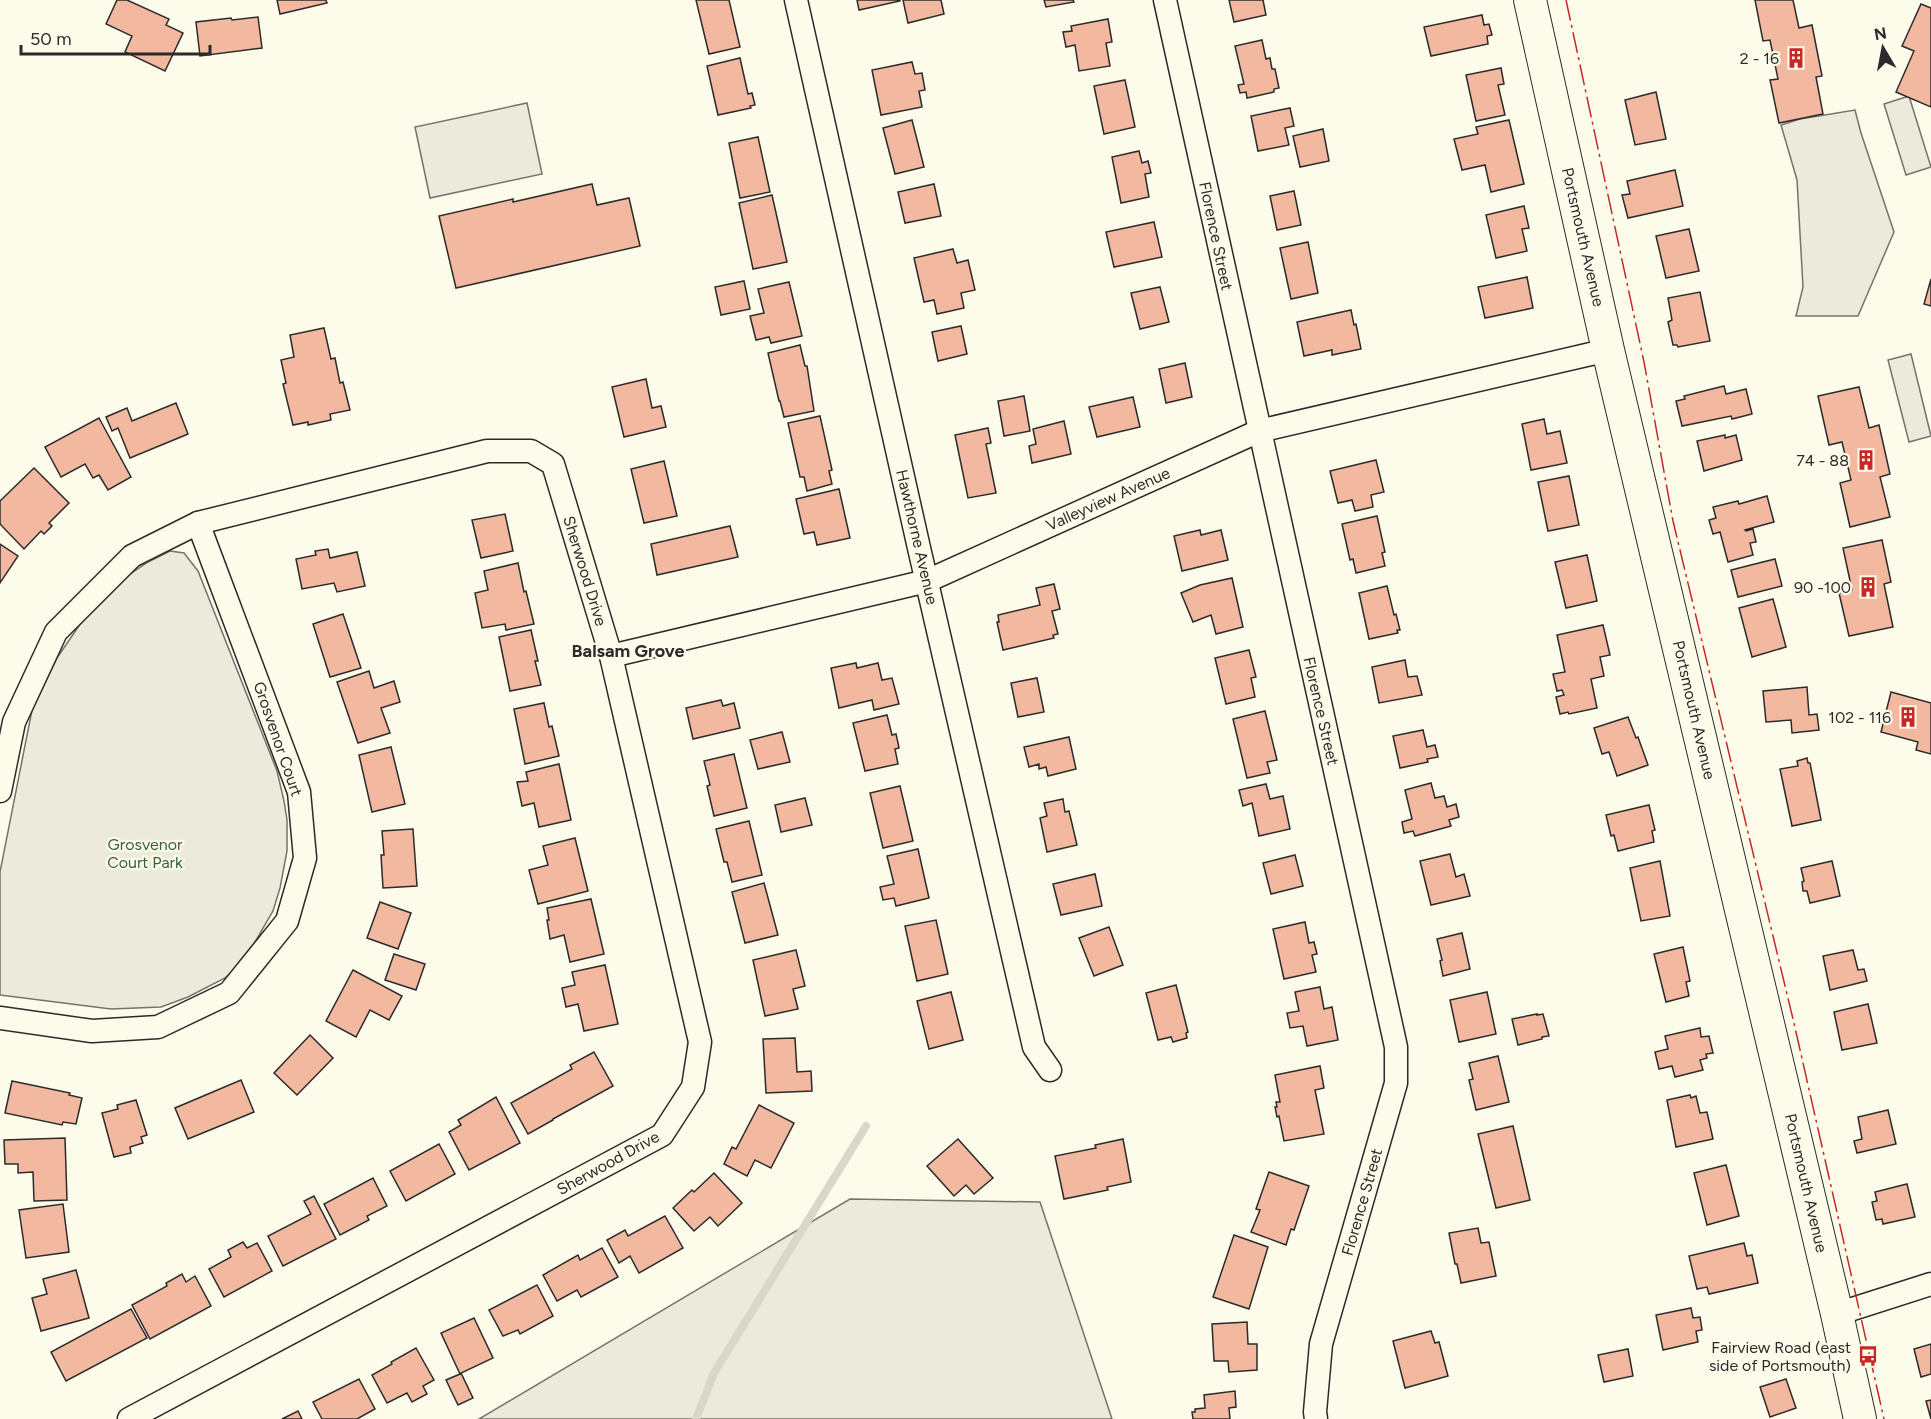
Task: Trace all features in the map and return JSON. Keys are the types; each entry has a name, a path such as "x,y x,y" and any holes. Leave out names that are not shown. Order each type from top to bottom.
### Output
{"main road":[{"name":"Portsmouth Avenue","path":"1530,0 1608,350 1860,1419"}],"street":[{"name":"Hawthorne Avenue","path":"796,0 1034,1047 1050,1070"},
{"name":"Florence Street","path":"1165,0 1396,1047 1396,1083 1321,1344 1316,1419"},
{"name":"Valleyview Avenue","path":"611,656 927,581 1259,431 1608,350"},
{"name":"Sherwood Drive","path":"129,1419 663,1135 693,1088 700,1042 611,656 553,464 531,451 487,451 198,523"},
{"path":"0,791 14,722 56,632 132,556 198,523"},
{"name":"Grosvenor Court","path":"0,1018 92,1031 158,1026 229,993 287,921 305,858 300,792 198,523"},
{"path":"1837,1314 1931,1284"}],"green space":[{"path":"1855,110 1894,232 1858,316 1796,316 1803,287 1797,180 1781,125 1800,119"},
{"name":"Grosvenor Court Park","path":"170,551 184,553 198,571 277,771 287,820 287,851 273,911 251,949 240,964 225,978 188,997 161,1007 111,1009 0,995 0,872 32,710 57,658 89,611 123,579 148,562"},
{"path":"850,1199 1040,1202 1112,1419 479,1419"}],"shaded area":[{"path":"1909,96 1931,167 1906,175 1884,104"},
{"path":"527,103 542,174 430,198 415,127"},
{"path":"1911,354 1931,436 1909,442 1888,360"}],"building":[{"path":"117,0 127,0 169,19 166,25 183,33 165,71 125,52 132,36 106,24"},
{"path":"277,0 326,0 327,3 280,14"},
{"path":"696,0 729,0 740,47 709,54"},
{"path":"857,0 900,0 900,1 859,10"},
{"path":"903,0 941,0 944,14 908,23"},
{"path":"1044,0 1073,0 1074,2 1046,7"},
{"path":"1229,0 1263,0 1266,15 1234,22"},
{"name":"2 - 16","path":"1755,0 1793,0 1799,28 1812,25 1822,76 1816,77 1823,114 1779,123 1770,80 1778,79 1770,40 1763,41"},
{"path":"1921,4 1931,8 1931,107 1896,92 1914,51 1902,46"},
{"path":"1482,15 1484,25 1489,24 1492,35 1487,36 1488,44 1431,56 1424,27"},
{"path":"258,17 262,48 200,56 196,22"},
{"path":"1108,19 1112,42 1106,43 1110,66 1079,71 1075,45 1066,47 1063,32 1072,31 1071,26"},
{"path":"1262,40 1266,59 1270,58 1272,69 1275,69 1279,88 1274,89 1274,92 1247,98 1246,92 1240,93 1238,85 1244,84 1235,46"},
{"path":"740,58 748,94 752,93 755,105 750,106 751,108 718,115 707,66"},
{"path":"912,62 915,74 922,73 925,90 919,91 922,107 881,115 872,70"},
{"path":"1501,68 1504,84 1498,85 1505,115 1476,121 1466,75"},
{"path":"1125,80 1135,127 1104,134 1094,86"},
{"path":"1656,92 1666,139 1635,145 1625,100"},
{"path":"1290,108 1294,126 1285,128 1289,145 1258,151 1251,116"},
{"path":"912,120 924,167 895,174 883,128"},
{"path":"1509,120 1524,184 1491,192 1485,165 1462,170 1454,139 1478,134 1476,127"},
{"path":"1323,129 1329,161 1300,167 1293,136"},
{"path":"758,137 770,192 740,198 729,143"},
{"path":"1139,151 1142,163 1148,161 1151,173 1145,174 1149,197 1121,203 1112,157"},
{"path":"1675,170 1683,206 1628,218 1622,195 1630,194 1627,181"},
{"path":"592,184 597,205 629,198 640,246 456,288 439,216"},
{"path":"934,184 941,216 905,223 898,192"},
{"path":"1294,191 1301,225 1277,230 1270,196"},
{"path":"772,195 787,262 753,269 739,203"},
{"path":"1524,206 1529,228 1522,229 1527,251 1496,258 1486,215"},
{"path":"1154,222 1162,257 1114,267 1106,232"},
{"path":"1689,229 1699,271 1666,278 1656,236"},
{"path":"1308,242 1318,293 1291,299 1280,248"},
{"path":"953,249 957,263 968,260 975,290 961,293 964,308 937,314 934,300 924,302 914,258"},
{"path":"1527,277 1533,308 1485,318 1478,287"},
{"path":"1931,279 1931,306 1924,304"},
{"path":"744,281 750,309 721,315 715,287"},
{"path":"789,282 802,336 771,343 769,337 756,340 750,316 764,313 758,289"},
{"path":"1160,287 1169,322 1140,329 1131,293"},
{"path":"1700,292 1710,341 1678,347 1673,345 1668,322 1672,320 1668,298"},
{"path":"1351,310 1361,349 1332,355 1332,350 1304,356 1297,322"},
{"path":"961,326 967,354 938,361 932,332"},
{"path":"324,328 331,359 335,358 340,383 343,382 350,410 330,414 331,420 308,425 308,422 293,425 283,384 286,383 281,360 294,357 290,335"},
{"path":"800,345 805,366 807,366 814,411 784,417 768,353"},
{"path":"1185,363 1192,397 1166,403 1159,369"},
{"path":"646,379 652,408 661,406 666,427 624,437 612,387"},
{"path":"1724,386 1726,394 1746,389 1752,414 1682,426 1676,401 1685,399 1684,396"},
{"name":"74 - 88","path":"1859,387 1869,428 1879,425 1890,474 1880,477 1890,517 1850,527 1840,483 1851,480 1842,442 1829,445 1818,396"},
{"path":"1024,396 1030,431 1004,436 998,401"},
{"path":"1133,397 1140,427 1097,437 1089,407"},
{"path":"176,403 188,434 130,458 118,428 112,431 106,417 127,408 132,421"},
{"path":"820,416 832,470 829,471 832,484 807,491 804,477 800,477 788,423"},
{"path":"99,418 131,477 108,490 99,475 93,478 85,464 61,477 45,447"},
{"path":"1544,419 1547,434 1560,431 1567,463 1531,470 1522,424"},
{"path":"1064,421 1071,454 1032,463 1029,446 1036,444 1033,429"},
{"path":"988,428 991,443 986,444 996,493 968,498 955,435"},
{"path":"1725,435 1725,438 1736,435 1742,460 1704,471 1697,441"},
{"path":"1376,460 1384,492 1371,495 1373,507 1355,511 1352,500 1338,503 1330,471"},
{"path":"664,461 677,516 644,523 631,469"},
{"path":"34,468 69,503 49,523 52,526 44,534 41,531 24,549 0,524 0,501"},
{"path":"1569,476 1579,525 1548,531 1538,482"},
{"path":"839,489 850,538 817,545 814,532 804,534 796,499"},
{"path":"1767,496 1774,522 1745,530 1753,529 1756,542 1750,543 1753,555 1728,562 1720,532 1713,534 1709,520 1716,518 1713,507 1738,501 1739,504"},
{"path":"505,514 513,551 481,558 472,520"},
{"path":"1377,516 1385,552 1382,553 1385,566 1356,573 1353,559 1350,560 1342,524"},
{"path":"730,526 738,557 657,575 651,544"},
{"path":"1200,530 1201,535 1221,530 1228,560 1182,571 1174,536"},
{"name":"90 -100","path":"1882,540 1891,582 1884,584 1893,627 1849,636 1839,593 1852,590 1843,548"},
{"path":"0,544 18,556 0,583"},
{"path":"328,549 330,558 357,552 365,586 337,592 334,583 302,589 296,559 316,555 315,551"},
{"path":"1587,555 1597,601 1566,608 1555,562"},
{"path":"1775,559 1782,586 1738,597 1731,570"},
{"path":"518,563 534,624 506,630 505,624 482,628 475,593 488,590 484,571"},
{"path":"1232,578 1243,627 1216,634 1211,615 1193,622 1181,593 1200,585"},
{"path":"1054,584 1060,609 1052,611 1058,634 1053,635 1054,638 1003,650 997,622 999,622 998,615 1040,605 1036,588"},
{"path":"1387,586 1400,630 1397,630 1398,633 1369,639 1359,593"},
{"path":"1773,599 1786,647 1752,657 1739,608"},
{"path":"343,614 361,668 330,677 313,624"},
{"path":"1603,625 1610,655 1600,657 1604,676 1591,679 1597,708 1560,714 1556,697 1564,695 1562,690 1557,691 1553,674 1565,672 1557,635"},
{"path":"531,630 541,685 510,691 499,637"},
{"path":"1249,650 1256,677 1251,678 1255,697 1226,704 1215,658"},
{"path":"1405,660 1408,677 1417,676 1422,695 1379,703 1372,667"},
{"path":"856,663 857,668 878,663 882,680 892,678 899,704 874,710 872,700 839,708 831,668"},
{"path":"369,671 374,688 394,681 400,702 381,708 390,733 358,743 337,682"},
{"path":"1037,678 1044,712 1018,717 1011,683"},
{"path":"1807,687 1809,715 1817,714 1819,730 1792,733 1791,720 1766,722 1763,691"},
{"name":"102 - 116","path":"1891,692 1931,703 1931,754 1916,750 1918,742 1881,732"},
{"path":"721,700 723,706 734,703 740,728 693,739 686,708"},
{"path":"544,703 559,756 525,764 514,709"},
{"path":"1265,711 1277,760 1267,762 1270,773 1247,778 1233,719"},
{"path":"887,715 892,735 896,734 899,748 895,749 898,764 865,771 853,723"},
{"path":"1628,717 1648,765 1617,776 1609,752 1602,754 1594,728"},
{"path":"1423,730 1427,747 1435,745 1438,757 1427,759 1428,762 1400,768 1393,736"},
{"path":"782,732 790,762 758,769 750,740"},
{"path":"1069,737 1076,769 1048,776 1046,767 1039,769 1039,764 1029,767 1024,747"},
{"path":"391,747 405,804 372,812 359,755"},
{"path":"734,754 747,808 714,816 704,761"},
{"path":"1807,758 1810,763 1821,820 1792,826 1780,769 1798,766 1797,761"},
{"path":"559,764 571,820 539,827 534,803 522,806 517,782 528,781 526,772"},
{"path":"1431,783 1435,798 1444,796 1447,807 1456,804 1459,817 1449,820 1451,826 1415,836 1413,831 1404,833 1402,822 1412,819 1405,790"},
{"path":"1266,784 1270,799 1283,796 1290,829 1259,836 1252,803 1243,806 1239,790"},
{"path":"900,786 913,841 883,848 870,793"},
{"path":"805,798 812,825 781,832 775,805"},
{"path":"1063,799 1065,812 1069,811 1077,845 1047,852 1040,818 1047,816 1044,803"},
{"path":"1649,805 1655,830 1652,831 1654,842 1618,851 1614,835 1611,836 1606,815"},
{"path":"749,821 762,875 732,882 727,862 724,862 716,829"},
{"path":"413,829 417,886 383,888 382,831"},
{"path":"575,838 588,891 538,904 529,870 548,865 543,846"},
{"path":"918,849 929,898 896,906 894,898 883,900 880,887 894,884 887,856"},
{"path":"1450,854 1456,877 1464,874 1470,896 1431,905 1420,861"},
{"path":"1295,855 1303,886 1271,894 1263,863"},
{"path":"1660,861 1670,916 1641,921 1630,868"},
{"path":"1832,861 1840,896 1810,903 1807,891 1803,891 1802,882 1804,881 1801,868"},
{"path":"1095,874 1102,906 1061,915 1053,884"},
{"path":"764,883 778,935 745,943 732,892"},
{"path":"591,899 604,954 570,962 564,935 550,939 547,908"},
{"path":"380,902 411,913 398,949 367,938"},
{"path":"936,920 948,974 917,981 905,926"},
{"path":"1305,922 1309,943 1314,942 1317,954 1312,955 1316,972 1284,979 1273,929"},
{"path":"1109,927 1123,965 1094,976 1079,938"},
{"path":"1462,933 1470,969 1443,976 1437,939"},
{"path":"1683,947 1690,981 1686,982 1689,996 1666,1002 1654,954"},
{"path":"796,950 805,986 793,989 798,1009 765,1016 753,960"},
{"path":"1853,950 1858,970 1864,969 1867,981 1830,990 1823,956"},
{"path":"394,954 425,964 416,990 385,980"},
{"path":"605,965 618,1024 584,1031 578,1004 566,1007 562,988 575,985 572,972"},
{"path":"353,970 402,996 389,1020 370,1010 356,1037 326,1021"},
{"path":"1176,985 1188,1032 1186,1033 1187,1038 1173,1042 1171,1037 1158,1040 1146,993"},
{"path":"1320,987 1324,1009 1332,1007 1338,1040 1307,1046 1303,1026 1290,1028 1287,1013 1299,1011 1295,992"},
{"path":"951,992 963,1040 929,1049 917,1001"},
{"path":"1487,992 1496,1034 1459,1042 1450,1000"},
{"path":"1868,1004 1877,1043 1842,1050 1834,1012"},
{"path":"1543,1014 1549,1036 1518,1045 1512,1019"},
{"path":"1700,1028 1701,1037 1709,1036 1713,1053 1706,1054 1707,1058 1700,1060 1703,1070 1675,1077 1672,1066 1659,1069 1655,1052 1668,1049 1665,1036"},
{"path":"310,1035 333,1058 297,1095 274,1073"},
{"path":"795,1038 797,1072 811,1071 812,1091 766,1093 763,1039"},
{"path":"594,1052 613,1086 528,1134 511,1103 572,1069 570,1065"},
{"path":"1498,1056 1509,1102 1476,1110 1469,1080 1473,1079 1469,1063"},
{"path":"1320,1066 1324,1088 1315,1090 1324,1134 1284,1141 1275,1107 1277,1107 1276,1102 1280,1102 1275,1075"},
{"path":"241,1080 254,1112 188,1139 175,1108"},
{"path":"12,1081 70,1093 69,1095 82,1098 76,1124 63,1122 62,1125 5,1113"},
{"path":"1690,1095 1691,1098 1696,1096 1700,1113 1707,1112 1713,1139 1676,1147 1667,1100"},
{"path":"496,1097 520,1143 469,1170 449,1132 461,1125 458,1120"},
{"path":"136,1100 147,1135 141,1137 143,1143 130,1147 131,1153 114,1157 102,1113 118,1109 117,1105"},
{"path":"759,1105 794,1123 771,1168 755,1160 747,1176 724,1164 732,1147 736,1149"},
{"path":"1888,1110 1896,1144 1857,1153 1854,1141 1862,1139 1858,1117"},
{"path":"1513,1126 1530,1200 1496,1208 1478,1134"},
{"path":"65,1138 67,1200 34,1201 33,1172 18,1173 18,1164 5,1164 4,1140"},
{"path":"958,1139 993,1178 974,1194 966,1185 954,1196 927,1166"},
{"path":"1123,1139 1131,1182 1107,1187 1108,1190 1064,1199 1055,1156 1096,1148 1095,1145"},
{"path":"439,1144 455,1174 406,1201 390,1171"},
{"path":"1726,1165 1739,1216 1707,1225 1694,1173"},
{"path":"1269,1172 1309,1186 1294,1230 1291,1229 1286,1245 1251,1232 1260,1210 1256,1209"},
{"path":"714,1173 742,1203 718,1226 710,1217 694,1231 673,1208"},
{"path":"373,1178 387,1206 367,1216 369,1220 340,1235 324,1204"},
{"path":"1907,1184 1915,1217 1883,1224 1882,1219 1876,1220 1872,1202 1877,1201 1875,1192"},
{"path":"314,1196 336,1239 283,1266 268,1236 311,1214 304,1201"},
{"path":"63,1204 69,1252 26,1258 19,1210"},
{"path":"665,1216 683,1248 639,1273 630,1256 619,1263 607,1240 625,1230 628,1236"},
{"path":"1478,1228 1481,1243 1489,1242 1496,1276 1461,1283 1449,1233"},
{"path":"1234,1235 1268,1247 1249,1309 1213,1297"},
{"path":"243,1242 247,1248 257,1243 272,1271 224,1297 209,1269 231,1257 228,1250"},
{"path":"1744,1243 1747,1256 1752,1255 1758,1283 1709,1294 1707,1287 1697,1289 1689,1256"},
{"path":"602,1248 618,1277 581,1297 577,1290 557,1301 543,1275 578,1255 580,1260"},
{"path":"76,1270 89,1318 41,1331 32,1298 47,1294 43,1279"},
{"path":"182,1274 186,1282 195,1276 211,1306 150,1339 132,1305 167,1286 166,1283"},
{"path":"537,1285 553,1316 520,1334 518,1330 503,1336 489,1310"},
{"path":"1691,1308 1693,1318 1700,1317 1702,1330 1696,1331 1698,1342 1663,1350 1656,1315"},
{"path":"131,1309 147,1338 66,1381 51,1352"},
{"path":"474,1318 493,1358 461,1373 473,1398 458,1405 446,1380 460,1374 441,1333"},
{"path":"1247,1322 1248,1344 1257,1344 1257,1370 1229,1372 1228,1361 1214,1361 1212,1324"},
{"path":"1431,1331 1435,1343 1439,1342 1448,1376 1405,1388 1393,1341"},
{"path":"1931,1344 1931,1374 1921,1377 1914,1349"},
{"path":"416,1348 434,1380 423,1386 427,1394 412,1402 407,1393 387,1403 372,1375"},
{"path":"1628,1349 1633,1376 1604,1382 1598,1355"},
{"path":"359,1379 375,1409 357,1419 322,1419 313,1402"},
{"path":"1786,1379 1796,1408 1770,1417 1760,1387"},
{"path":"1235,1391 1236,1407 1229,1408 1230,1419 1193,1419 1192,1412 1195,1412 1195,1409 1205,1408 1204,1395"},
{"path":"1931,1400 1931,1419 1926,1401"},
{"path":"298,1411 302,1419 282,1419"}],"waterway":[{"path":"696,1419 714,1373 866,1126"}],"power":[{"path":"1566,0 1644,362 1673,521 1793,1019 1884,1419"}],"place":[{"name":"2 - 16","path":"1796,58"},
{"name":"74 - 88","path":"1866,460"},
{"name":"90 -100","path":"1868,587"},
{"name":"102 - 116","path":"1908,717"},
{"name":"Fairview Road (east side of Portsmouth)","path":"1868,1356"}],"district":[{"name":"Balsam Grove","path":"628,651"}]}
